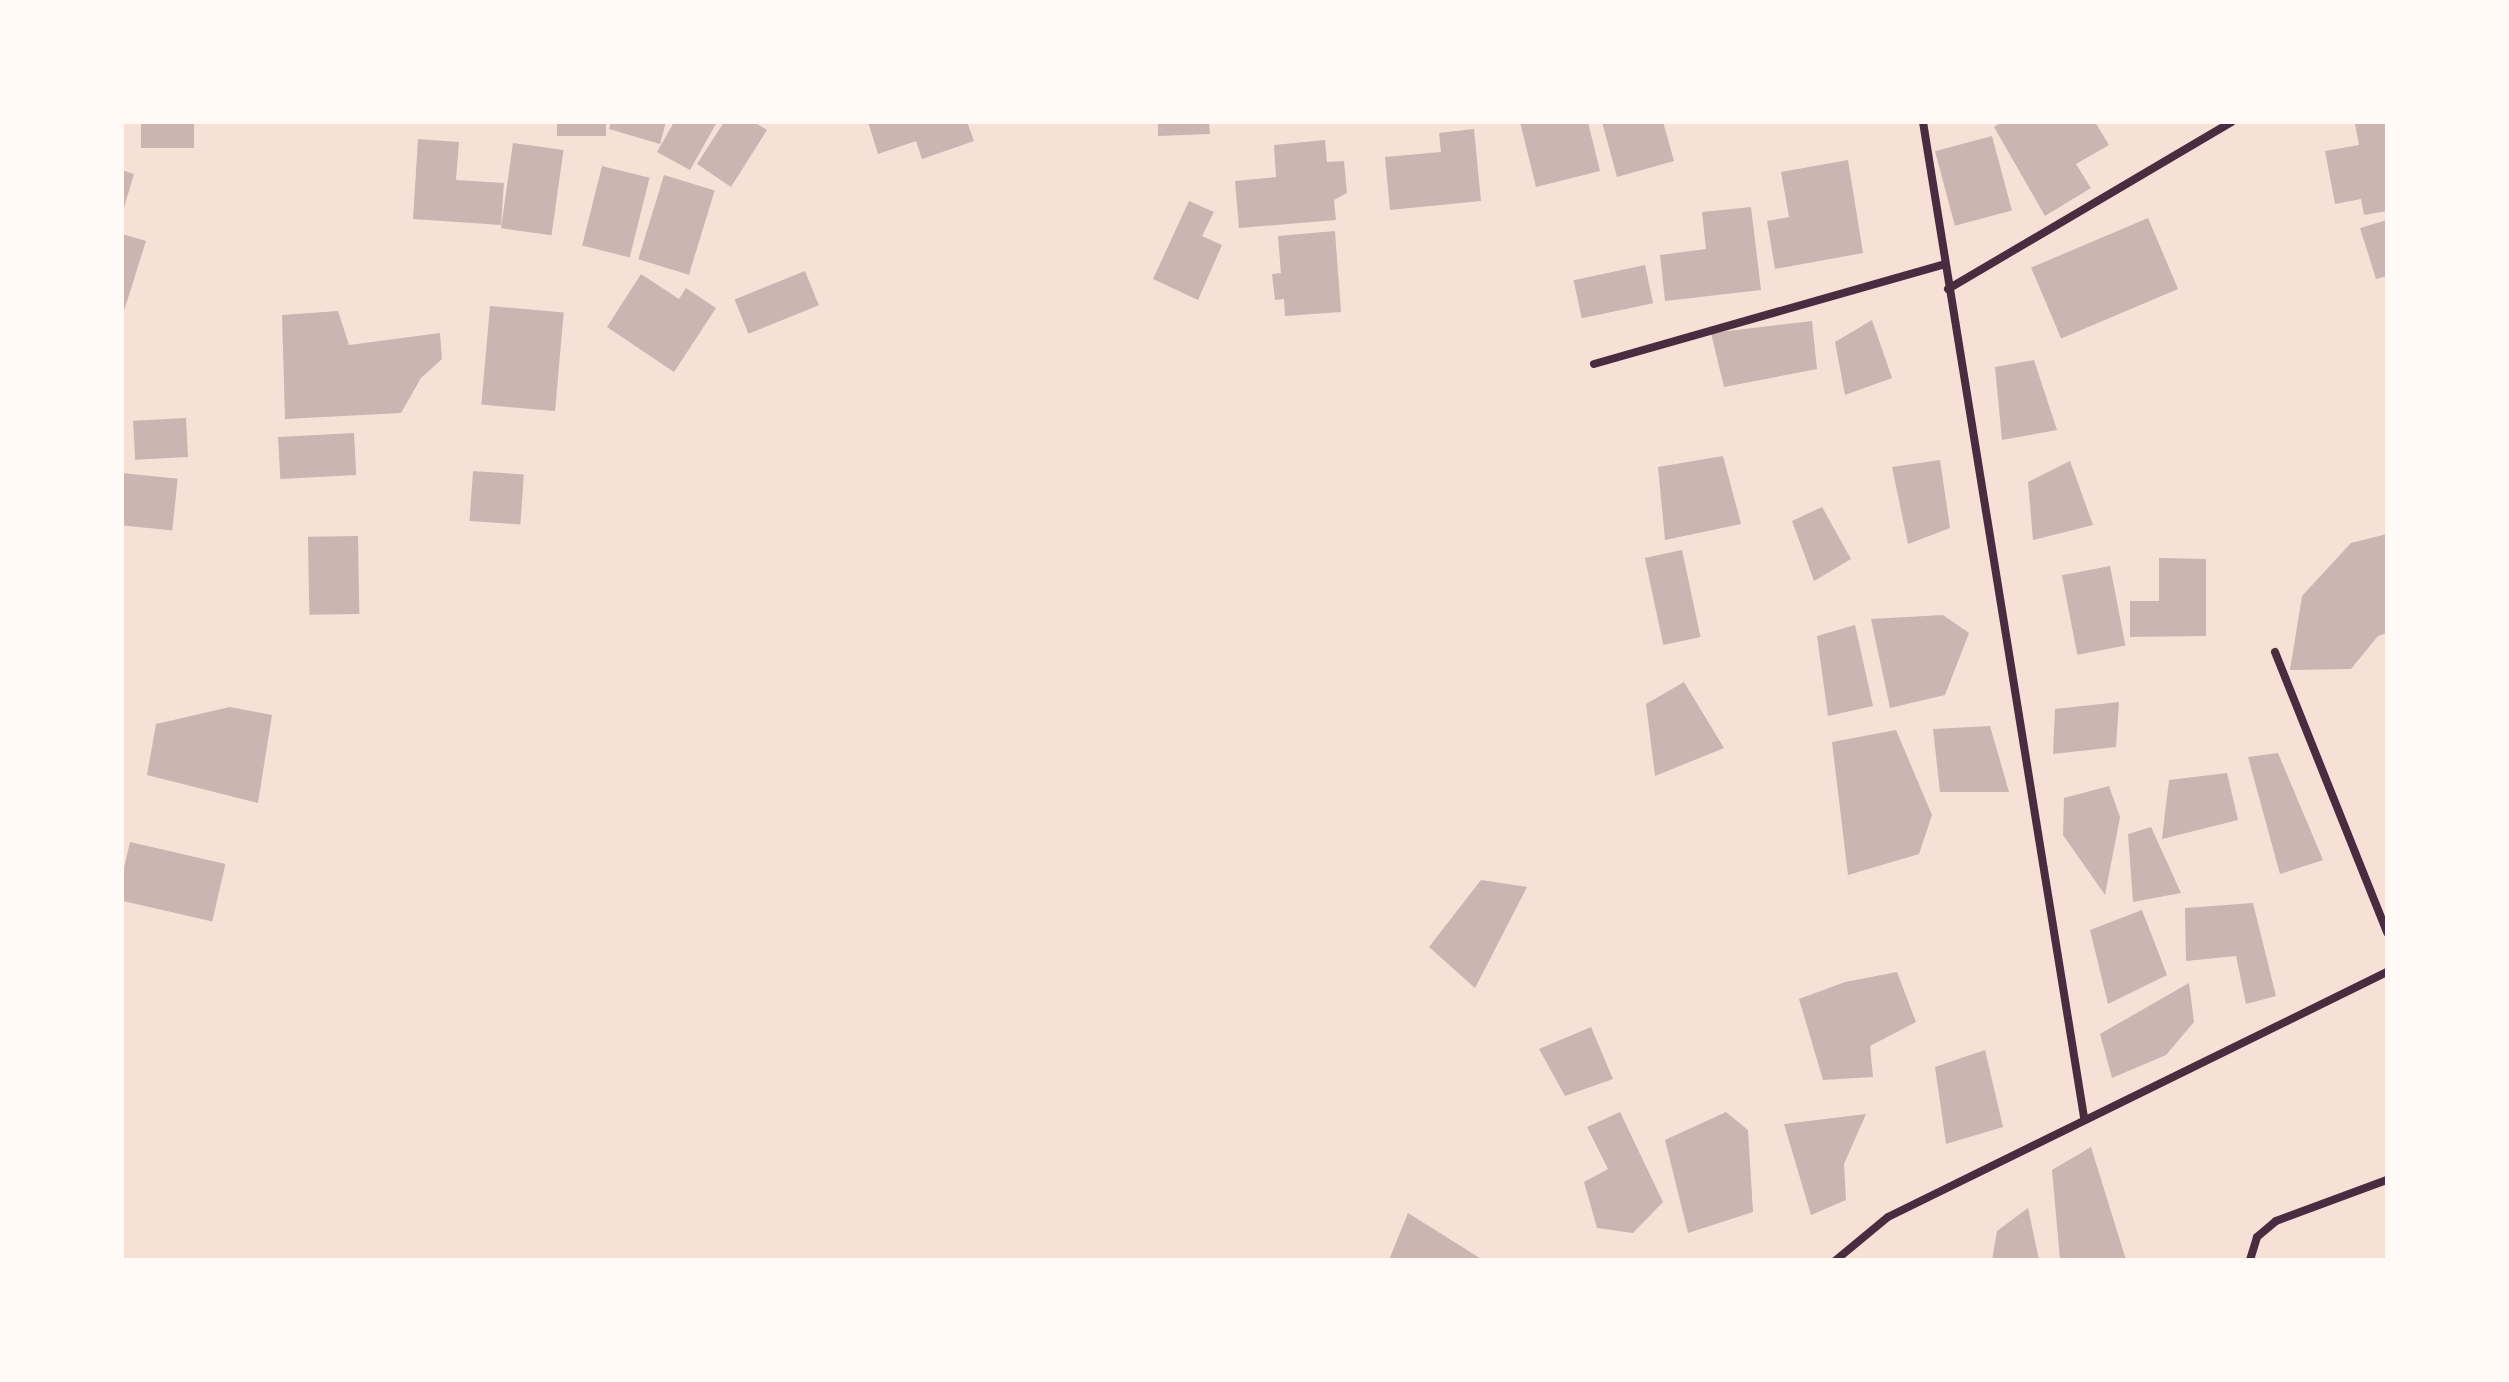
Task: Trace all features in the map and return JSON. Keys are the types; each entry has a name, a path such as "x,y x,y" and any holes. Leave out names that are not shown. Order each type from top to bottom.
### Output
{"street":[{"path":"1923,122 1948,289 1975,421 2084,1117"},
{"path":"1948,289 2232,122"},
{"path":"1594,364 1944,264"},
{"path":"2275,652 2387,932"},
{"path":"1836,1260 1888,1217 2084,1117 2387,972"},
{"path":"2250,1260 2257,1237 2276,1221 2387,1180"}],"building":[{"path":"141,122 194,122 194,148 141,148"},
{"path":"557,122 606,122 606,136 557,136"},
{"path":"611,122 666,122 660,144 609,129"},
{"path":"674,122 717,122 690,170 657,152"},
{"path":"724,122 754,122 767,130 731,187 697,164"},
{"path":"868,122 967,122 974,141 922,159 916,141 878,154"},
{"path":"1158,122 1209,122 1210,134 1158,136"},
{"path":"1520,122 1588,122 1600,171 1536,187"},
{"path":"1602,122 1663,122 1674,161 1617,177"},
{"path":"2002,122 2095,122 2109,145 2076,164 2091,188 2045,216 1994,127"},
{"path":"2387,122 2387,211 2364,215 2361,199 2335,204 2325,151 2359,145 2355,124"},
{"path":"1474,129 1481,201 1390,210 1385,157 1441,152 1439,133"},
{"path":"1992,136 2012,210 1955,226 1935,151"},
{"path":"418,139 459,142 456,180 504,183 501,225 413,219"},
{"path":"1325,140 1327,162 1344,161 1347,193 1334,200 1336,220 1239,228 1235,181 1276,177 1274,145"},
{"path":"513,143 564,150 552,235 501,228"},
{"path":"1848,160 1863,253 1775,269 1767,221 1789,217 1781,172"},
{"path":"602,166 650,178 630,257 582,246"},
{"path":"122,170 134,174 123,211 122,211"},
{"path":"664,175 715,190 689,275 638,259"},
{"path":"1189,201 1214,212 1202,236 1222,245 1198,300 1153,279"},
{"path":"1751,207 1761,290 1665,301 1660,255 1706,249 1702,212"},
{"path":"2148,218 2178,289 2061,339 2031,268"},
{"path":"2387,220 2387,276 2376,279 2360,228"},
{"path":"1335,231 1341,312 1285,316 1284,299 1275,300 1272,274 1281,273 1278,236"},
{"path":"122,234 146,241 123,314 122,314"},
{"path":"1645,265 1653,303 1582,318 1574,280"},
{"path":"805,271 819,305 748,334 735,299"},
{"path":"641,274 679,299 686,288 716,308 674,372 607,327"},
{"path":"490,306 564,312 555,411 481,405"},
{"path":"338,311 349,345 440,333 442,359 421,378 401,413 285,419 282,315"},
{"path":"1872,320 1892,378 1845,395 1835,342"},
{"path":"1812,321 1817,369 1724,387 1711,333"},
{"path":"2034,360 2057,430 2002,440 1995,367"},
{"path":"186,418 188,457 135,460 133,421"},
{"path":"354,433 356,475 280,479 278,437"},
{"path":"1723,456 1741,524 1665,540 1658,467"},
{"path":"1940,460 1950,528 1908,544 1892,467"},
{"path":"2070,461 2093,525 2033,540 2028,482"},
{"path":"473,471 524,475 520,524 470,521"},
{"path":"122,473 178,479 172,531 122,525"},
{"path":"1822,507 1851,559 1814,581 1792,521"},
{"path":"2387,534 2387,633 2378,636 2351,669 2290,670 2302,596 2351,543"},
{"path":"358,536 359,614 309,615 308,537"},
{"path":"1682,550 1701,637 1663,645 1645,558"},
{"path":"2159,558 2206,559 2206,636 2130,637 2130,601 2159,601"},
{"path":"2110,566 2125,646 2077,655 2062,575"},
{"path":"1943,615 1969,633 1945,695 1890,708 1871,619"},
{"path":"1855,625 1873,706 1828,716 1817,636"},
{"path":"1684,682 1724,748 1655,776 1646,704"},
{"path":"2119,702 2116,747 2053,754 2055,709"},
{"path":"230,707 272,715 258,803 147,775 156,724"},
{"path":"1990,726 2009,792 1940,792 1933,729"},
{"path":"1896,730 1932,815 1919,854 1848,875 1832,742"},
{"path":"2278,753 2323,860 2280,874 2248,757"},
{"path":"2227,773 2238,820 2162,839 2169,780"},
{"path":"2109,786 2120,817 2105,895 2063,835 2064,798"},
{"path":"2151,827 2181,893 2133,902 2128,834"},
{"path":"130,842 225,864 212,922 122,901 122,877"},
{"path":"1481,880 1527,887 1475,988 1429,947"},
{"path":"2253,903 2276,996 2246,1004 2236,956 2186,961 2185,908"},
{"path":"2142,910 2167,975 2108,1004 2090,930"},
{"path":"1897,972 1916,1022 1870,1046 1873,1077 1823,1080 1799,999 1845,982"},
{"path":"2189,983 2194,1022 2166,1055 2112,1078 2100,1034"},
{"path":"1591,1027 1613,1079 1565,1096 1539,1049"},
{"path":"1985,1050 2003,1127 1946,1144 1935,1067"},
{"path":"1620,1112 1663,1202 1633,1233 1597,1228 1584,1182 1608,1169 1587,1127"},
{"path":"1726,1112 1748,1130 1753,1212 1688,1233 1665,1140"},
{"path":"1866,1114 1844,1164 1846,1200 1811,1215 1784,1124"},
{"path":"2091,1147 2126,1260 2060,1260 2052,1170"},
{"path":"2028,1208 2039,1260 1992,1260 1997,1231"},
{"path":"1408,1213 1483,1260 1389,1260"}]}
